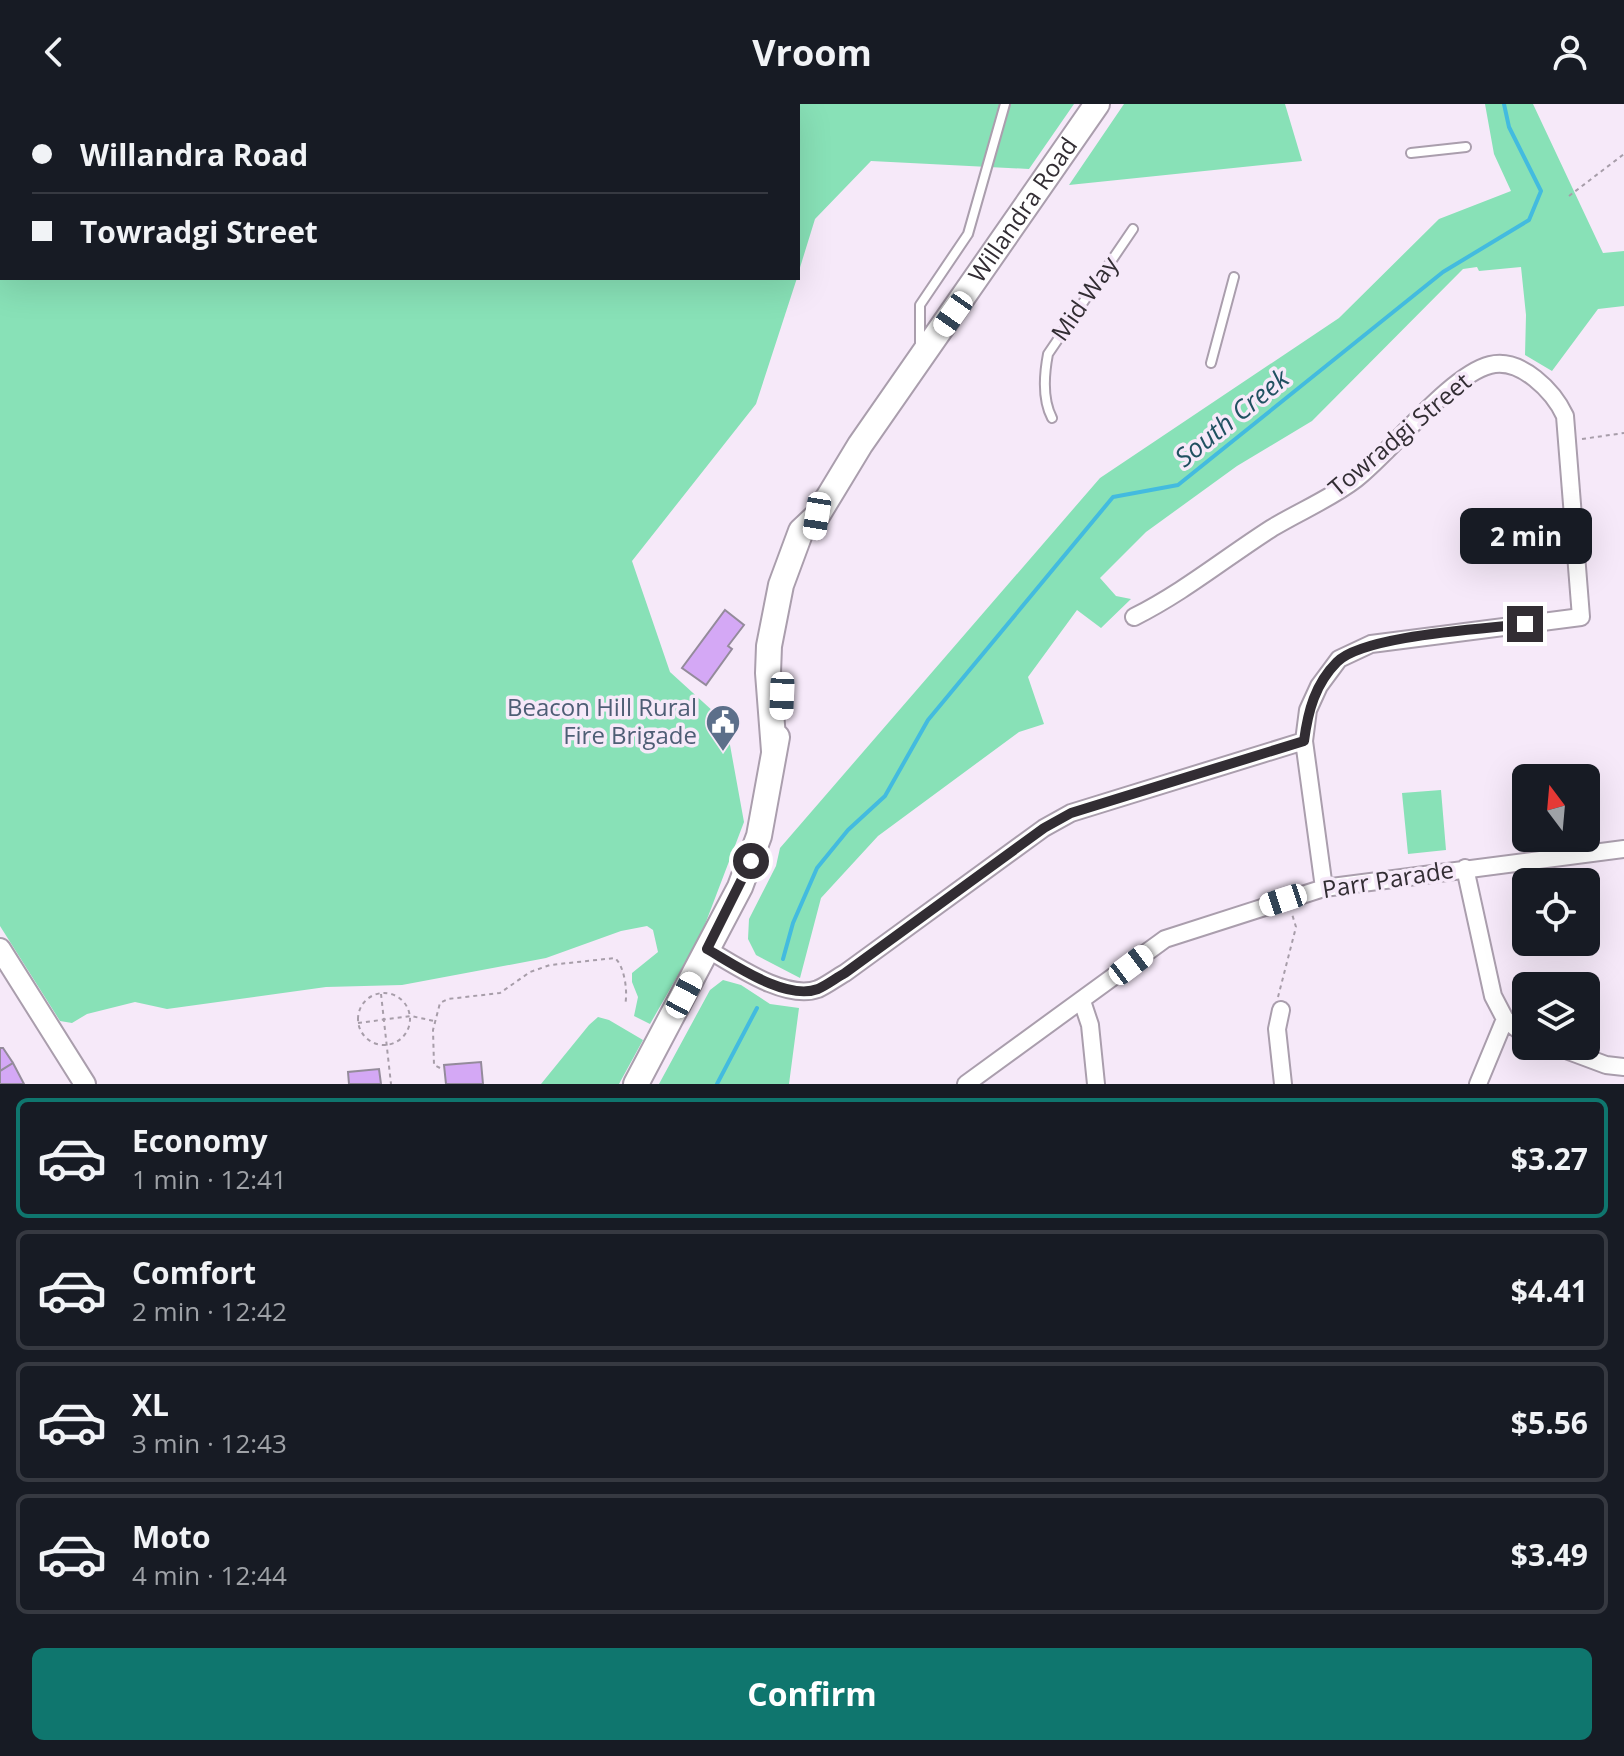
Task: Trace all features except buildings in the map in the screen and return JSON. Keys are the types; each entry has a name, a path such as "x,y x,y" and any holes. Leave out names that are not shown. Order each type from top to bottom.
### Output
{"main road":[{"name":"Willandra Road","path":"636,1084 751,861 759,836 774,751 768,660 772,622 781,585 801,531 817,516 860,445 1097,104"}],"street":[{"name":"Towradgi Street","path":"1134,617 1172,598 1273,528 1338,492 1466,376 1492,364 1519,368 1556,397 1565,416 1581,617 1371,644 1339,659 1319,686 1308,710 1304,741 1324,888"},
{"path":"707,949 778,987 801,992 818,989 845,973 1044,828 1071,813 1304,741"},
{"name":"Parr Parade","path":"966,1084 1165,939 1324,888 1624,849"},
{"path":"1465,868 1493,996 1505,1019 1512,1025"},
{"path":"0,949 85,1084"},
{"path":"1082,1001 1090,1025 1096,1084"},
{"path":"1281,1010 1277,1029 1283,1084"},
{"path":"1478,1084 1505,1019"},
{"path":"1593,1060 1624,1067"}],"lane":[{"path":"920,361 920,305 968,234 1005,104"},
{"path":"1411,153 1466,147"},
{"name":"Mid Way","path":"1052,418 1045,392 1044,372 1048,354 1133,229"},
{"path":"1211,363 1234,277"}],"path":[{"path":"1569,196 1624,154"},
{"path":"1567,441 1624,433"},
{"path":"1281,1010 1278,993 1296,927 1288,899"},
{"path":"440,1068 434,1065 434,1021 438,1006 444,1000 500,993 530,972 550,965 615,958 622,968 627,994 625,1005"},
{"path":"381,992 391,1084"},
{"path":"381,992 402,999 411,1016 404,1036 387,1045 367,1040 357,1023 362,1004 373,994 381,992"},
{"path":"357,1023 411,1016 434,1021"}],"green space":[{"path":"800,104 1074,104 1029,169 871,161 815,219 800,268"},
{"path":"1124,104 1285,104 1302,161 1069,185"},
{"path":"1485,104 1533,104 1603,253 1624,251 1624,306 1598,309 1552,371 1525,355 1526,315 1521,267 1479,271 1477,267 1463,269 1312,421 1237,466 1146,532 1100,578 1116,596 1131,599 1101,628 1077,610 1028,677 1044,724 1019,732 878,836 821,898 800,978 756,955 748,939 749,919 776,866 780,848 1100,478 1339,318 1439,219 1511,191 1494,154"},
{"path":"0,280 796,280 756,404 632,561 670,672 726,723 744,822 701,935 650,1024 634,1016 638,997 632,982 632,973 658,952 653,930 647,926 621,931 546,958 402,985 326,987 167,1009 135,1002 87,1014 72,1023 60,1021 0,926"},
{"path":"1441,790 1446,850 1408,854 1402,793"},
{"path":"723,980 741,985 770,1004 799,1008 789,1084 659,1084 710,990"},
{"path":"598,1017 643,1040 619,1084 541,1084 589,1025"}],"waterway":[{"name":"South Creek","path":"783,959 793,923 817,868 848,830 885,796 928,720 1113,497 1178,485 1443,272 1529,220 1541,191 1509,127 1504,104"},
{"name":"South Creek","path":"717,1084 757,1008"}],"place":[{"name":"Beacon Hill Rural Fire Brigade","path":"723,753"}],"route":[{"path":"751,861 707,949 778,987 801,992 818,989 845,973 1044,828 1071,813 1304,741 1308,710 1319,686 1339,659 1371,644 1525,624"}]}
